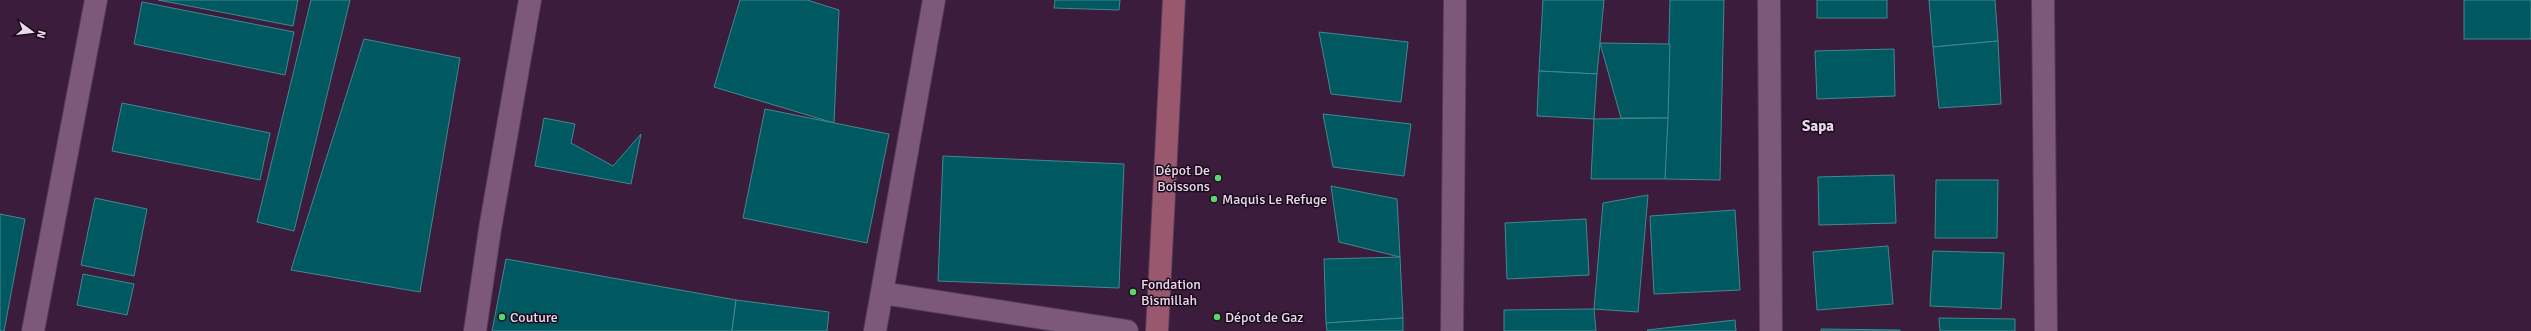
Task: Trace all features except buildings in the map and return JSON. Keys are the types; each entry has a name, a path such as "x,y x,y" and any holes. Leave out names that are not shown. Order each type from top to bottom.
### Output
{"street":[{"path":"33,331 96,0"},
{"path":"475,331 490,229 530,0"},
{"path":"875,331 934,0"},
{"path":"1157,331 1174,0"},
{"path":"1452,331 1455,0"},
{"path":"1770,0 1771,331"},
{"path":"2043,0 2046,331"},
{"path":"882,293 1127,331"}],"place":[{"name":"Dépot De Boissons","path":"1218,178"},
{"name":"Maquis Le Refuge","path":"1214,199"},
{"name":"Fondation Bismillah","path":"1133,292"},
{"name":"Couture","path":"502,317"},
{"name":"Dépot de Gaz","path":"1217,317"}],"district":[{"name":"Sapa","path":"1818,126"}]}
